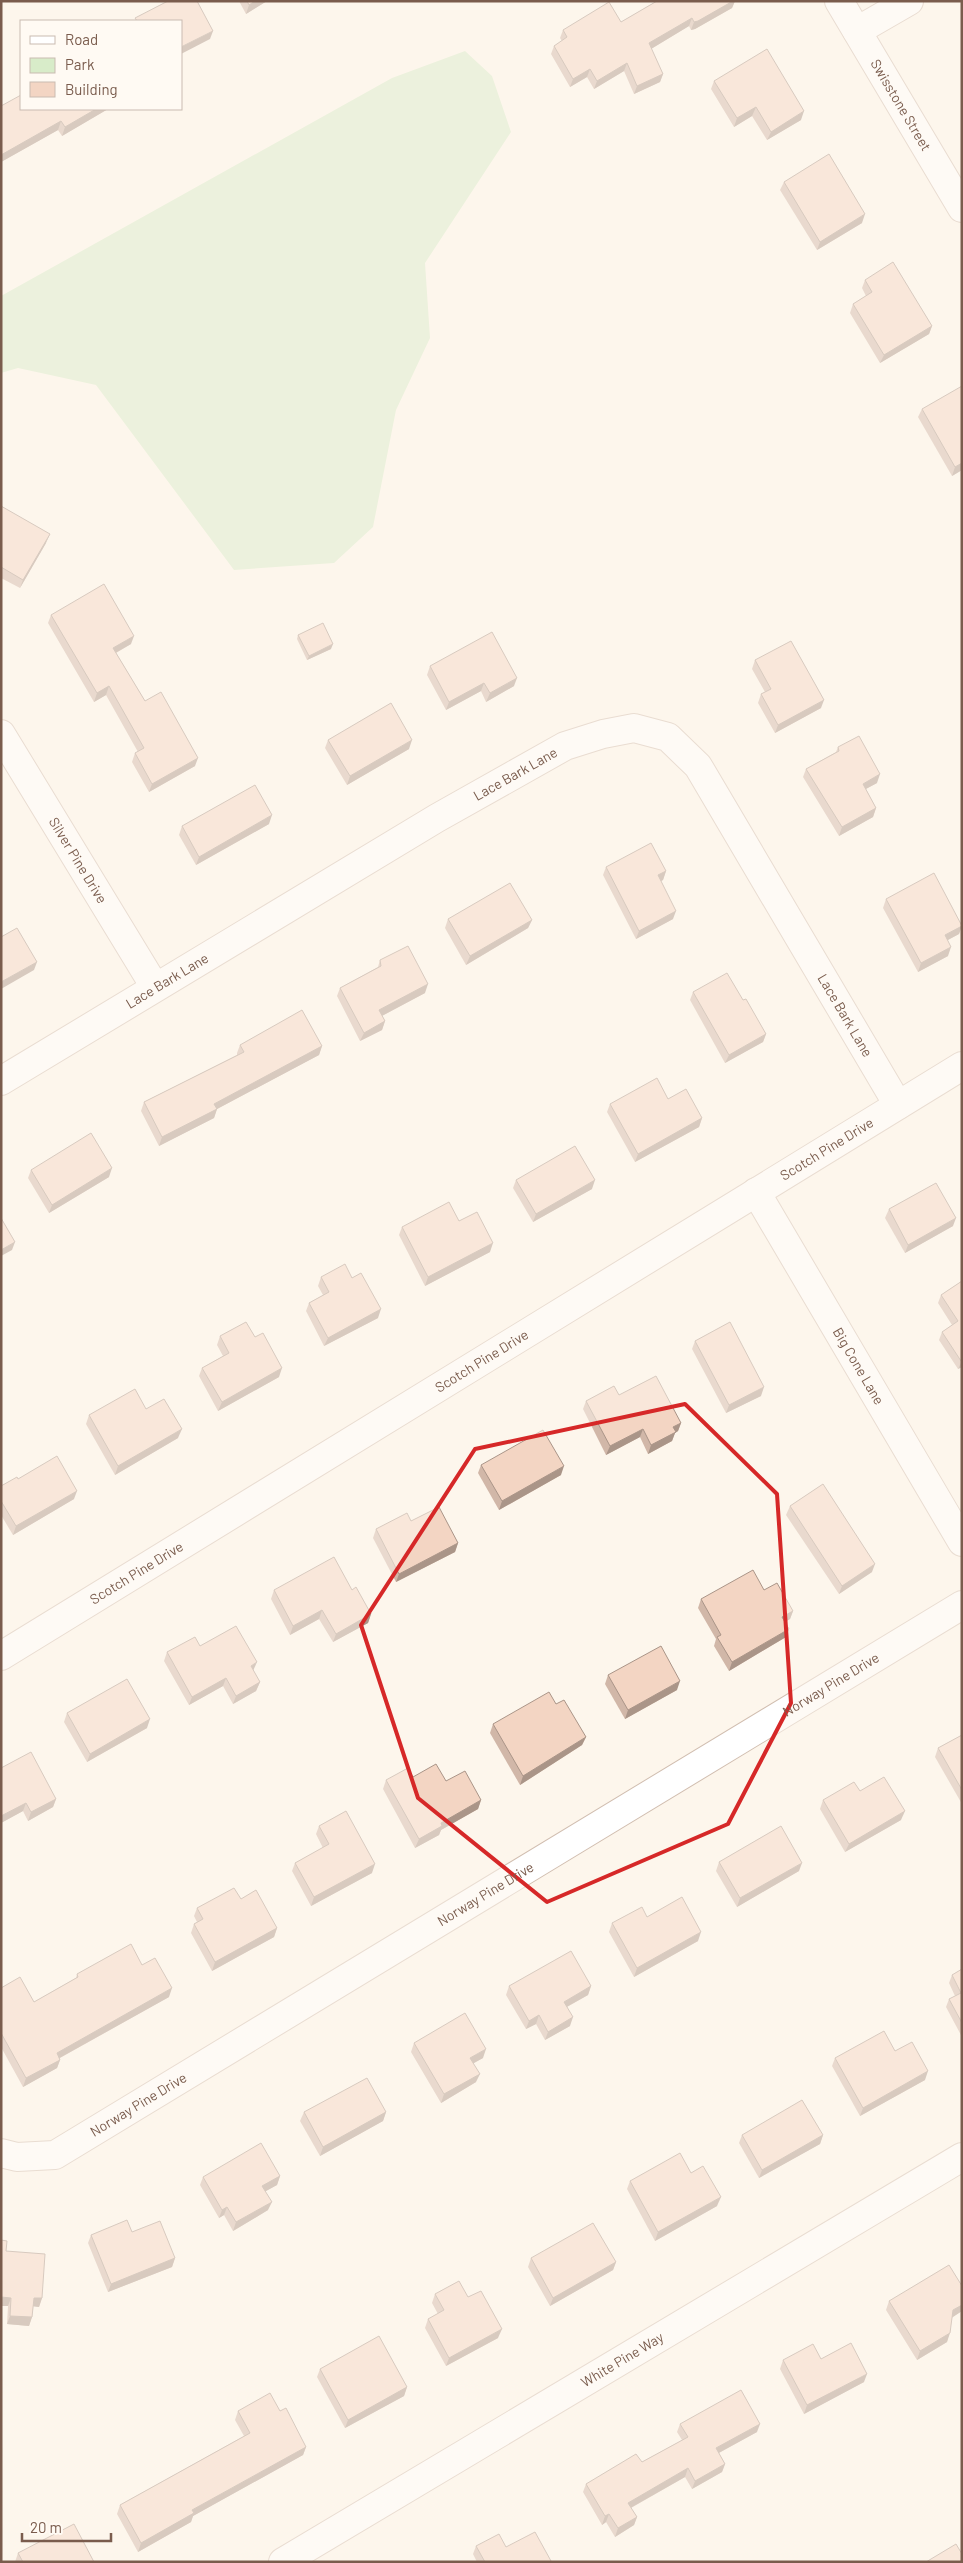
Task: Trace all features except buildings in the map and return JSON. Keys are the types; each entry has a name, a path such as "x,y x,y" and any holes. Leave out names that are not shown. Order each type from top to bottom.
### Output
{"street":[{"name":"Swisstone Street","path":"839,1 962,208"},
{"path":"857,31 909,1"},
{"name":"Lace Bark Lane","path":"1,1081 437,818 565,746 603,734 634,728 668,737 698,766 898,1105"},
{"name":"Silver Pine Drive","path":"1,734 155,987"},
{"name":"Scotch Pine Drive","path":"1,1656 962,1066"},
{"name":"Big Cone Lane","path":"756,1192 962,1542"},
{"name":"Norway Pine Drive","path":"1,2153 17,2157 55,2155 962,1605"},
{"name":"White Pine Way","path":"283,2562 962,2157"}],"highlighted area":[{"path":"685,1404 777,1494 791,1703 728,1824 547,1902 418,1798 361,1625 475,1449"}],"green space":[{"path":"465,51 492,76 511,132 425,263 430,338 396,410 373,527 334,563 234,570 96,385 18,368 1,373 1,296 392,78"}]}
